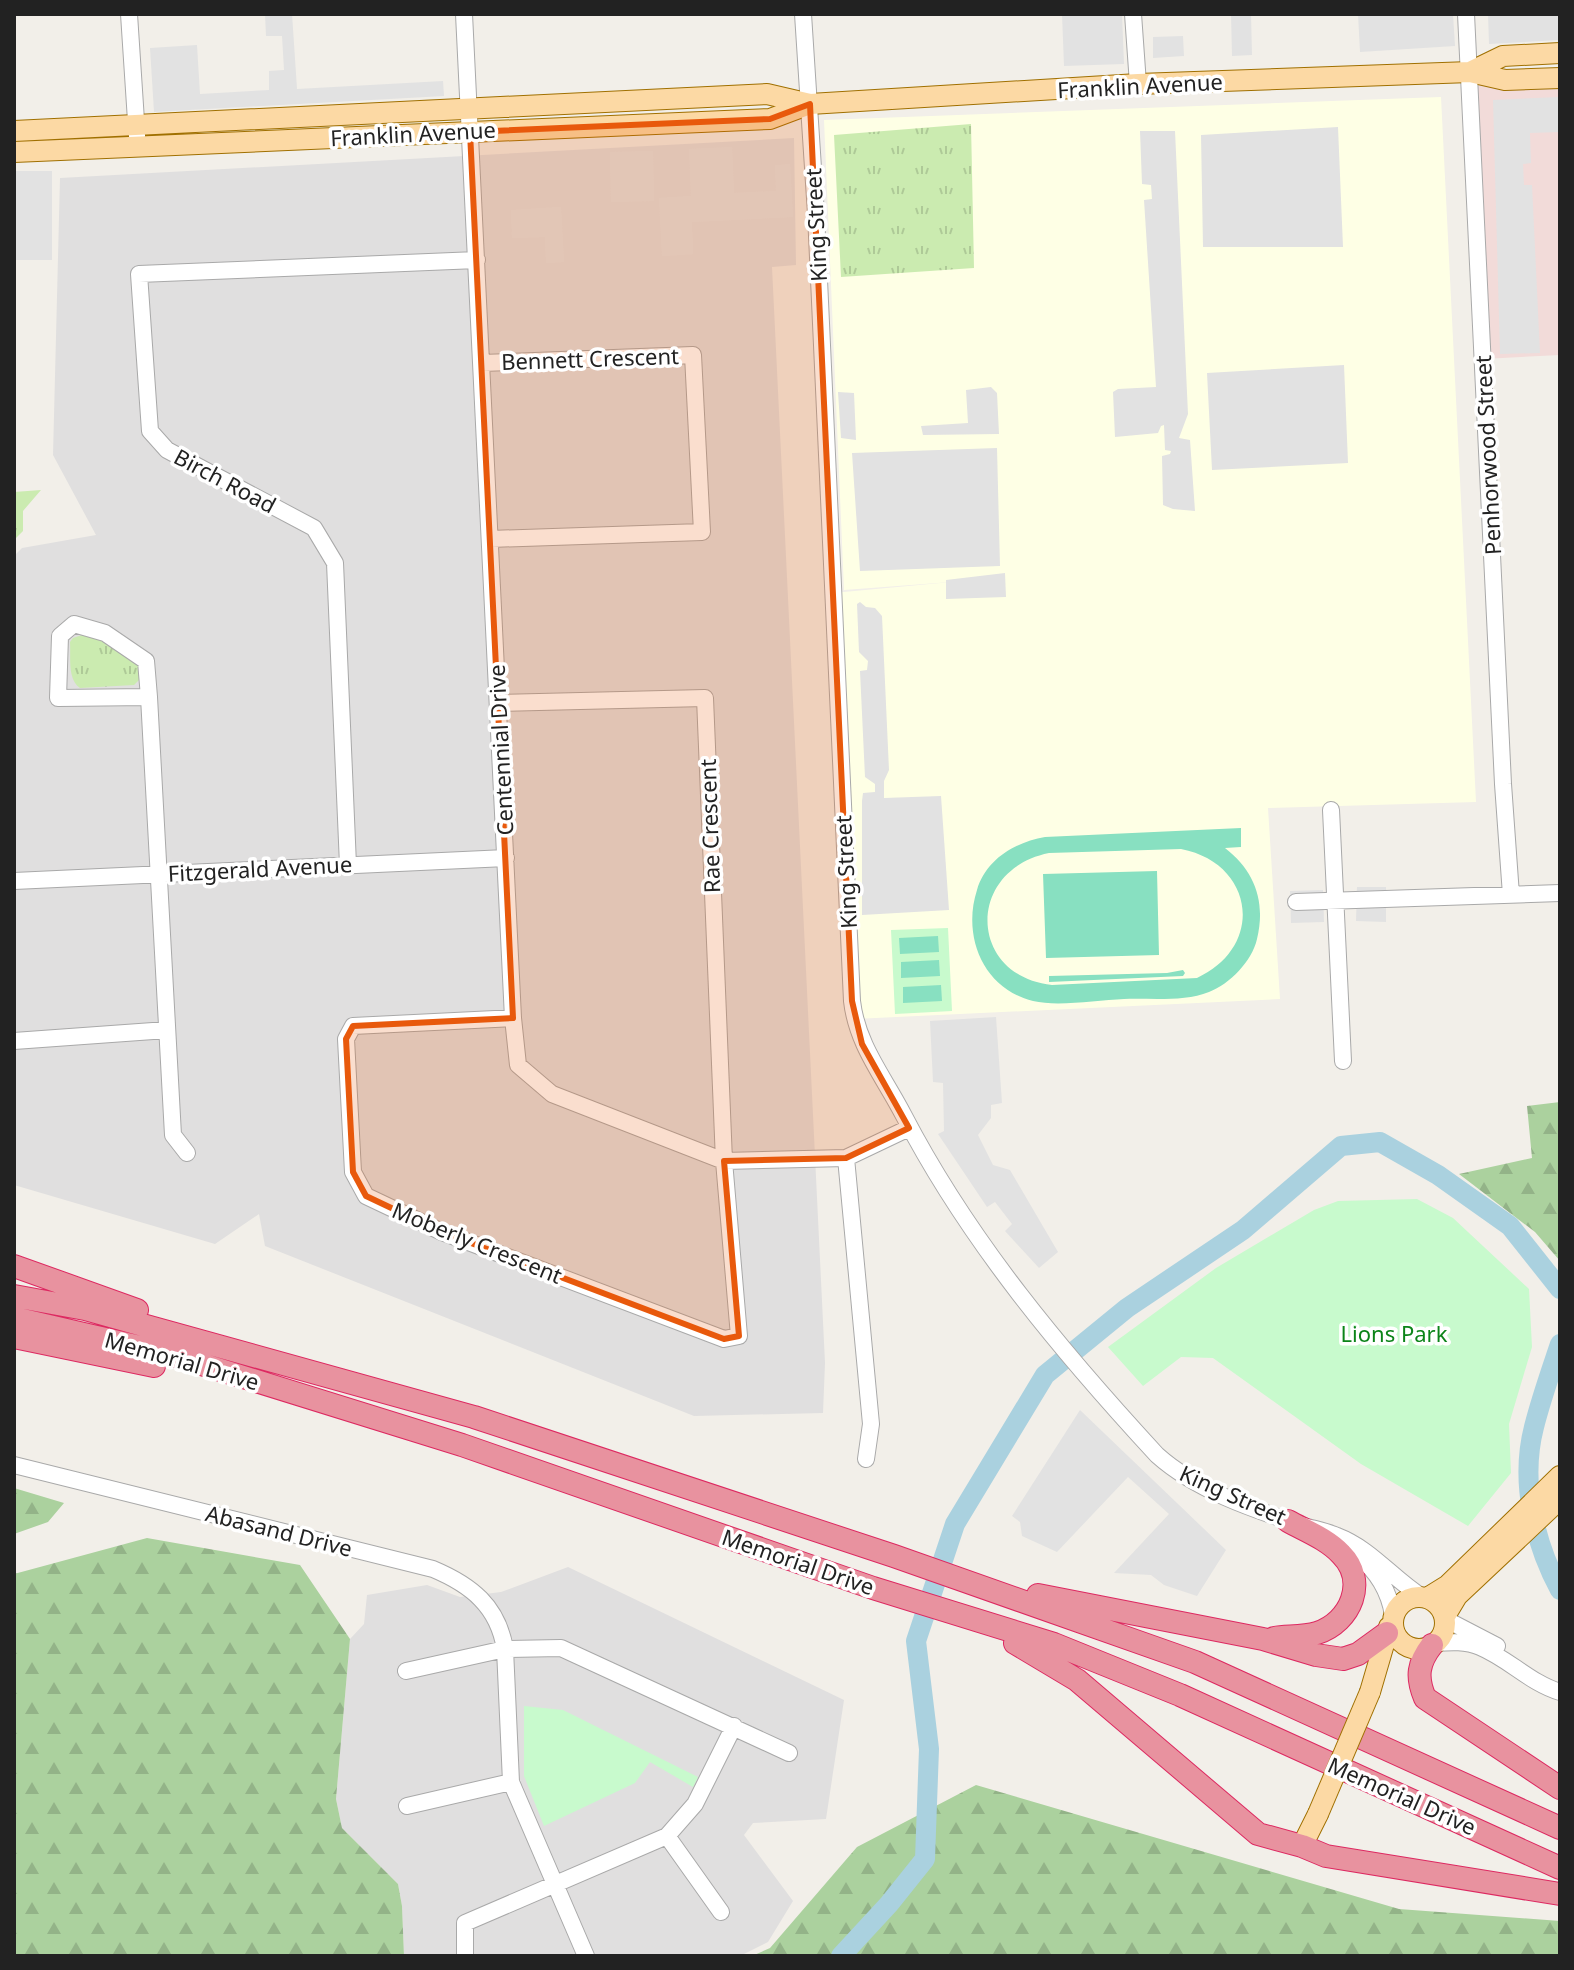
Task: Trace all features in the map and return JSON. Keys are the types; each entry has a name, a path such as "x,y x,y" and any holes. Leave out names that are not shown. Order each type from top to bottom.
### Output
{"highway":[{"path":"14,1266 304,1370"},
{"name":"Memorial Drive","path":"14,1296 85,1309 474,1417 976,1584 1195,1662 1560,1828"},
{"name":"Memorial Drive","path":"14,1318 166,1353 462,1445 873,1588 1054,1644 1180,1695 1560,1868"},
{"path":"14,1337 335,1406"},
{"path":"1263,1639 1316,1633 1343,1618 1354,1596 1353,1574 1341,1554 1288,1521"},
{"path":"976,1584 1263,1639 1316,1655 1343,1659 1358,1654 1391,1623"},
{"path":"968,1619 1077,1680 1258,1834 1326,1856 1560,1894"},
{"path":"1427,1645 1418,1672 1419,1685 1425,1698 1560,1788"}],"main road":[{"name":"Franklin Avenue","path":"1470,72 1503,56 1560,53"},
{"name":"Franklin Avenue","path":"14,131 767,94 810,104 1138,84 1470,72 1505,80 1560,78"},
{"name":"Franklin Avenue","path":"14,152 770,119 810,104"},
{"path":"1370,1692 1395,1661 1442,1634 1453,1591 1560,1476"},
{"path":"1302,1846 1370,1692 1391,1623 1403,1601 1453,1591 1560,1499"},
{"path":"1425,1597 1439,1607 1445,1617"},
{"path":"1391,1623 1397,1638 1406,1646 1427,1645"}],"street":[{"path":"129,14 137,146"},
{"name":"Centennial Drive","path":"464,14 513,1018 518,1065 552,1094 724,1161 846,1158 909,1128"},
{"name":"King Street","path":"803,14 810,104 852,1001 862,1044 961,1213 1053,1336 1122,1417 1173,1469 1195,1483 1288,1521 1336,1535 1363,1549 1396,1579 1425,1597"},
{"path":"1133,14 1138,84"},
{"name":"Penhorwood Street","path":"1466,14 1511,895"},
{"name":"Birch Road","path":"348,865 335,563 314,528 167,450 150,431 139,274 477,260"},
{"name":"Bennett Crescent","path":"482,363 693,355 702,532 491,539"},
{"path":"149,697 58,698 60,636 74,624 105,633 146,661 149,697 173,1135 187,1153"},
{"name":"Rae Crescent","path":"499,703 705,698 724,1161"},
{"path":"1331,810 1343,1061"},
{"name":"Fitzgerald Avenue","path":"14,881 506,858"},
{"path":"1296,902 1560,893"},
{"name":"Moberly Crescent","path":"513,1018 353,1026 346,1039 353,1172 366,1196 442,1232 724,1339 739,1336 724,1161"},
{"path":"14,1041 167,1030"},
{"path":"846,1158 871,1424 866,1459"},
{"name":"Abasand Drive","path":"14,1465 433,1569 459,1580 479,1596 501,1628 505,1649 511,1782"},
{"name":"King Street","path":"1316,1530 1361,1558 1371,1568 1388,1592 1391,1623"},
{"path":"1445,1617 1497,1646 1539,1685"},
{"path":"1427,1645 1459,1642 1482,1648 1539,1685 1560,1692"},
{"path":"406,1671 505,1649 561,1648 789,1753"},
{"path":"465,1956 465,1923 667,1836 695,1804 734,1726"},
{"path":"407,1806 511,1782 586,1956"},
{"path":"667,1836 721,1912"}],"highlighted area":[{"path":"810,104 852,1001 862,1044 909,1128 846,1158 724,1161 739,1336 724,1339 442,1232 366,1196 353,1172 346,1039 353,1026 513,1018 470,132 770,119"}],"shaded area":[{"path":"265,14 292,14 297,89 443,81 444,96 154,112 150,48 197,45 200,94 269,90 269,71 284,70 282,36 266,36"},
{"path":"1062,14 1122,14 1124,64 1064,66"},
{"path":"1231,14 1251,14 1252,55 1232,56"},
{"path":"1358,14 1453,14 1455,46 1360,52"},
{"path":"1488,14 1560,14 1560,40 1489,44"},
{"path":"1183,36 1184,56 1153,58 1153,37"},
{"path":"1470,72 1560,78 1560,355 1483,359"},
{"path":"1441,97 1476,802 1268,808 1280,999 854,1019 833,593 951,582 844,590 824,120"},
{"path":"1559,97 1560,132 1530,133 1531,163 1523,164 1524,185 1532,185 1540,353 1500,354 1493,100"},
{"path":"1338,127 1343,247 1203,247 1201,135"},
{"path":"1140,131 1175,131 1188,414 1179,438 1190,440 1195,511 1163,505 1162,456 1171,451 1165,450 1164,425 1158,433 1115,437 1113,392 1118,389 1156,387 1144,200 1152,199 1151,185 1142,184"},
{"path":"794,138 796,265 772,267 825,1363 823,1413 694,1416 265,1246 259,1214 215,1244 14,1185 14,556 22,548 96,535 53,455 60,178"},
{"path":"732,147 734,193 776,191 775,165 790,164 793,217 692,222 693,254 662,256 659,198 691,196 689,149"},
{"path":"653,151 654,201 611,202 610,152"},
{"path":"14,171 52,171 52,260 14,260"},
{"path":"561,207 564,262 546,263 545,237 512,238 511,210"},
{"path":"1344,365 1348,463 1212,470 1207,373"},
{"path":"991,387 997,393 999,434 923,435 921,426 968,423 966,390"},
{"path":"838,392 854,393 856,440 841,438"},
{"path":"997,448 1000,566 860,571 852,453"},
{"path":"1005,573 1006,597 946,599 946,580"},
{"path":"860,602 866,607 875,608 882,616 889,770 884,781 884,798 941,796 949,910 862,915 862,801 863,793 875,792 875,784 865,777 860,671 867,670 868,661 859,652 857,604"},
{"path":"1357,887 1386,887 1386,922 1356,921"},
{"path":"1323,890 1324,922 1291,923 1290,891"},
{"path":"996,1017 1002,1103 991,1105 991,1118 978,1135 993,1165 1010,1170 1058,1252 1039,1268 1005,1231 1012,1224 995,1202 987,1207 938,1134 944,1131 943,1083 933,1082 930,1021"},
{"path":"1080,1410 1226,1550 1197,1596 1164,1585 1151,1575 1114,1573 1169,1514 1128,1477 1057,1552 1022,1536 1020,1522 1012,1516"},
{"path":"568,1567 844,1700 826,1819 753,1823 744,1835 793,1901 768,1942 740,1956 404,1956 398,1884 342,1828 336,1799 350,1639 364,1624 367,1595 427,1585 460,1597 501,1592"}],"green space":[{"path":"971,124 974,268 841,277 834,135"},
{"path":"41,490 23,511 23,531 14,540 14,492"},
{"path":"85,634 115,646 138,661 141,678 134,685 80,688 71,673 70,642"},
{"path":"1241,828 1241,847 1225,848 1251,877 1259,900 1257,939 1250,955 1239,971 1225,983 1209,992 1189,997 1054,1003 1016,995 989,973 981,958 972,925 973,907 981,879 995,861 1023,843 1045,837","holes":["1181,849 1205,857 1224,871 1236,888 1242,907 1242,927 1234,946 1219,964 1197,978 1052,985 1024,977 1004,963 992,944 988,922 991,900 1002,880 1022,863 1049,853"]},
{"path":"1157,871 1159,955 1046,958 1043,874"},
{"path":"948,928 952,1011 895,1014 891,930"},
{"path":"938,936 939,952 900,954 899,938"},
{"path":"939,960 940,976 901,978 901,962"},
{"path":"1183,970 1183,976 1049,982 1049,976"},
{"path":"941,985 942,1001 903,1003 903,987"},
{"path":"1560,1102 1560,1261 1535,1232 1459,1174 1532,1158 1527,1106"},
{"name":"Lions Park","path":"1417,1199 1453,1218 1529,1289 1532,1347 1509,1424 1511,1473 1468,1526 1361,1464 1213,1358 1181,1357 1143,1386 1108,1347 1216,1268 1314,1210 1338,1201"},
{"path":"14,1488 64,1503 48,1522 14,1534"},
{"path":"147,1538 300,1565 350,1639 336,1799 342,1828 398,1884 404,1956 14,1956 14,1574"},
{"path":"524,1706 563,1710 698,1777 693,1787 650,1762 635,1783 544,1826 524,1776"},
{"path":"976,1785 1399,1909 1560,1921 1560,1956 752,1956 770,1948 857,1847"}],"waterway":[{"path":"841,1956 925,1859 929,1749 916,1641 955,1524 1045,1375 1127,1308 1243,1230 1341,1146 1380,1142 1438,1175 1510,1226 1560,1289"},
{"path":"1560,1344 1534,1427 1528,1468 1537,1532 1560,1590"}]}
